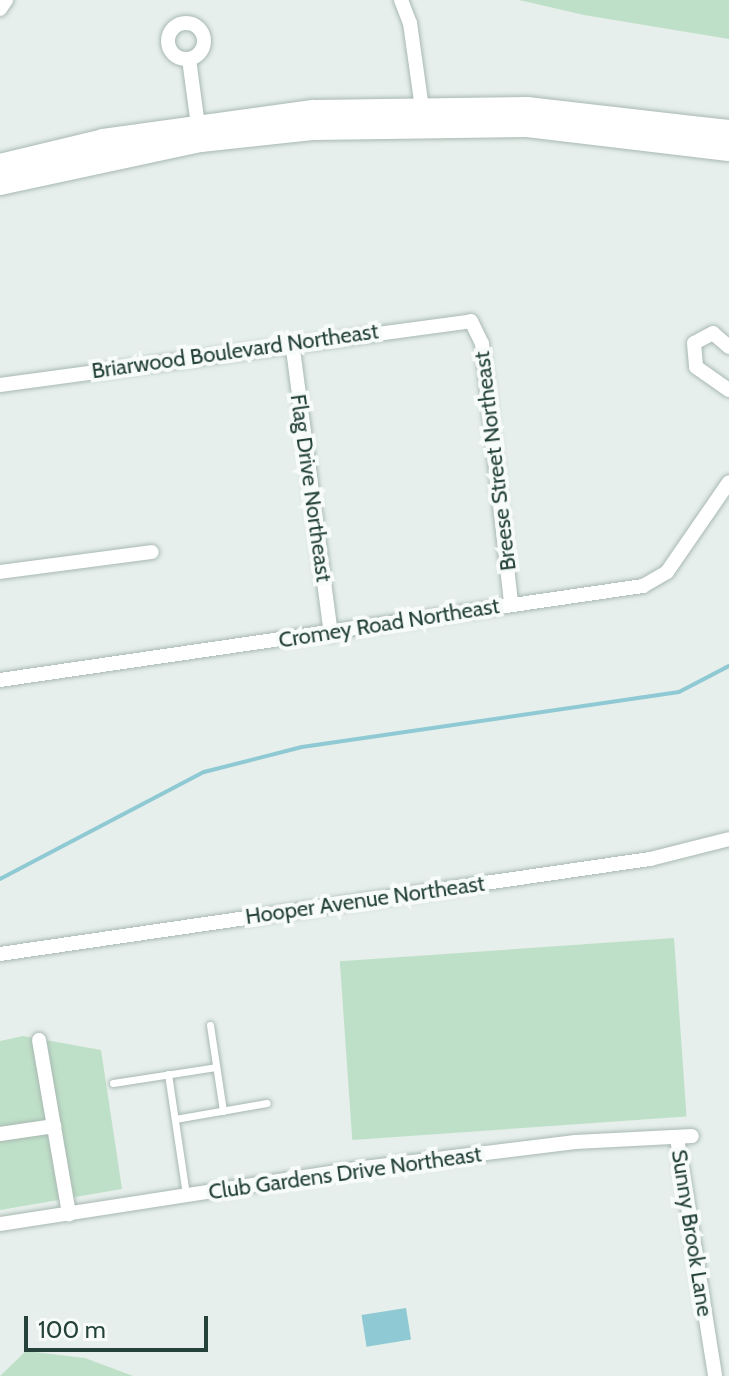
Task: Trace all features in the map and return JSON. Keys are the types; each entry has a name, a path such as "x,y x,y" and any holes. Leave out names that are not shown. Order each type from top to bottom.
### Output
{"street":[{"path":"0,9 6,0"},
{"path":"401,0 410,23 423,116"},
{"path":"189,59 199,132"},
{"path":"0,165 199,132 423,116 729,131"},
{"path":"595,123 729,150"},
{"path":"0,184 199,132"},
{"name":"Briarwood Boulevard Northeast","path":"0,385 292,342 471,321"},
{"name":"Breese Street Northeast","path":"471,321 482,344 511,603"},
{"path":"729,347 713,333 694,343 696,367 729,390"},
{"name":"Flag Drive Northeast","path":"292,342 331,634"},
{"name":"Cromey Road Northeast","path":"0,680 643,586 667,572 729,482"},
{"path":"0,572 152,552"},
{"name":"Hooper Avenue Northeast","path":"0,954 650,859 729,839"},
{"path":"39,1040 69,1214"},
{"path":"0,1134 54,1126"},
{"name":"Club Gardens Drive Northeast","path":"0,1224 575,1142 684,1137"},
{"name":"Sunny Brook Lane","path":"684,1137 715,1376"}],"lane":[{"path":"210,1025 223,1111"},
{"path":"113,1083 216,1067"},
{"path":"168,1074 186,1196"},
{"path":"175,1119 267,1103"}],"green space":[{"path":"519,0 729,0 729,39 584,15"},
{"path":"674,938 686,1117 352,1140 340,961"},
{"path":"23,1036 101,1050 122,1189 0,1210 0,1041"},
{"path":"26,1351 85,1358 133,1376 0,1376"}],"water":[{"path":"406,1308 411,1340 367,1347 362,1315"}],"waterway":[{"path":"0,879 204,772 302,747 679,692 729,666"}]}
